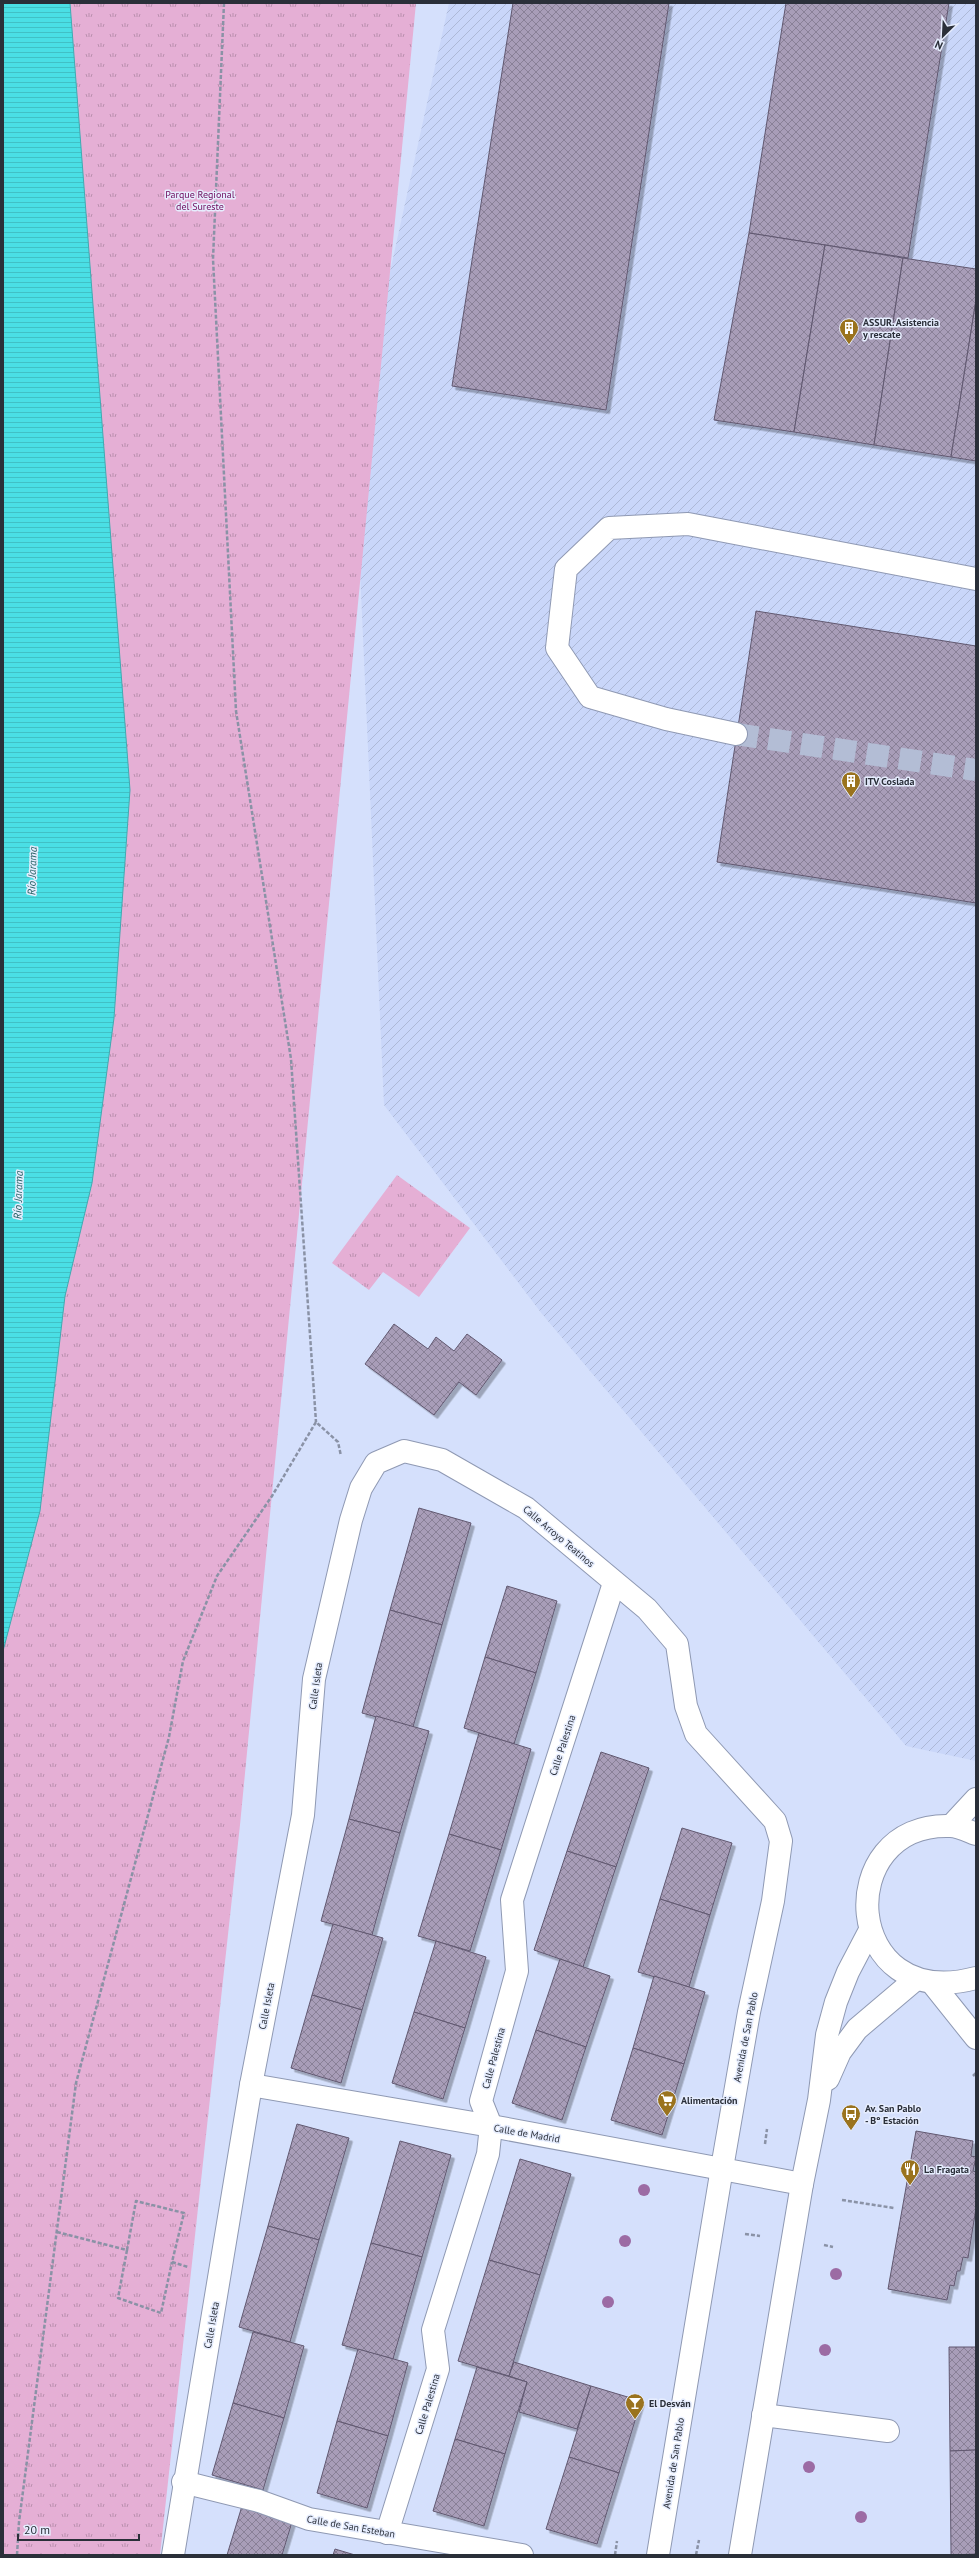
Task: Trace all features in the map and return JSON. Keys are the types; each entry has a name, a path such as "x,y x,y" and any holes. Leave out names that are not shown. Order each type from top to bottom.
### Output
{"street":[{"path":"736,734 666,720 590,697 557,648 566,569 608,528 688,524 976,579"},
{"name":"Calle Arroyo Teatinos","path":"376,1463 404,1451 442,1460 526,1508 647,1609 677,1644"},
{"name":"Calle Isleta","path":"173,2555 183,2482 220,2275 251,2085 303,1815 314,1679 350,1520 361,1488 376,1463"},
{"name":"Calle Palestina","path":"387,2533 438,2369 433,2330 488,2154 491,2126 481,2101 517,1971 512,1900 614,1582"},
{"name":"Avenida de San Pablo","path":"658,2555 749,2012 774,1901 781,1841 775,1821 696,1734 686,1706 677,1644"},
{"path":"951,1826 976,1799"},
{"path":"976,1834 951,1826 929,1828 908,1835 890,1848 876,1866 868,1886 865,1908 870,1930 880,1951 896,1967 924,1981 955,1984 976,1978"},
{"path":"740,2555 802,2184 819,2100 827,2035 836,2002 848,1972 870,1930"},
{"path":"924,1981 976,2038"},
{"path":"819,2100 840,2052 857,2029 924,1981"},
{"name":"Calle de Madrid","path":"251,2085 491,2126 802,2184"},
{"path":"763,2415 888,2431"},
{"name":"Calle de San Esteban","path":"183,2482 259,2501 309,2519 522,2555"}],"path":[{"path":"17,2555 19,2522 76,2083 170,1737 183,1661 217,1576 272,1496 316,1422 291,1059 236,711 213,259 224,3"},
{"path":"316,1422 338,1442 341,1458"},
{"path":"973,2076 976,2073"},
{"path":"136,2200 184,2213 161,2313 118,2298 127,2250 136,2200"},
{"path":"842,2200 894,2208"},
{"path":"57,2232 127,2250"},
{"path":"172,2262 220,2275"},
{"path":"696,2555 699,2540"},
{"path":"614,2555 617,2541"}],"shaded area":[{"path":"449,3 976,3 976,1761 906,1746 542,1314 384,1105 354,436"}],"green space":[{"name":"Parque Regional del Sureste","path":"3,3 416,3 240,1825 160,2555 3,2555"},
{"path":"397,1175 470,1228 419,1297 383,1272 369,1290 332,1263"}],"water":[{"name":"Río Jarama","path":"3,3 70,3 130,790 114,1018 92,1183 65,1296 40,1511 3,1651"}],"building":[{"path":"513,3 669,3 606,410 452,386"},
{"path":"786,3 949,3 908,258 749,233"},
{"path":"749,233 825,245 794,432 714,420"},
{"name":"ASSUR. Asistencia y rescate","path":"825,245 903,258 874,445 794,432"},
{"path":"903,258 976,269 976,300 951,457 874,445"},
{"path":"976,300 976,461 951,457"},
{"name":"ITV Coslada","path":"756,611 976,646 976,903 717,862"},
{"path":"394,1324 428,1349 436,1337 454,1351 467,1334 502,1360 476,1395 459,1382 434,1415 365,1364"},
{"path":"419,1508 471,1523 442,1625 390,1610"},
{"path":"507,1586 557,1601 536,1673 485,1657"},
{"path":"390,1610 442,1625 413,1727 362,1713"},
{"path":"485,1657 536,1673 514,1744 464,1728"},
{"path":"376,1716 429,1731 400,1833 349,1819"},
{"path":"479,1733 531,1749 501,1850 449,1834"},
{"path":"601,1752 649,1768 616,1867 567,1851"},
{"path":"349,1819 400,1833 372,1935 321,1921"},
{"path":"682,1828 732,1843 710,1915 660,1899"},
{"path":"449,1834 501,1850 470,1951 418,1936"},
{"path":"567,1851 616,1867 583,1967 534,1950"},
{"path":"660,1899 710,1915 689,1987 638,1972"},
{"path":"333,1924 383,1938 362,2010 312,1995"},
{"path":"436,1941 486,1957 465,2028 414,2012"},
{"path":"560,1959 610,1976 586,2047 536,2030"},
{"path":"654,1976 705,1992 684,2064 633,2048"},
{"path":"312,1995 362,2010 341,2083 291,2068"},
{"path":"414,2012 465,2028 443,2099 392,2083"},
{"path":"536,2030 586,2047 562,2120 512,2103"},
{"path":"633,2048 684,2064 662,2135 611,2120"},
{"path":"297,2124 349,2138 319,2240 268,2226"},
{"path":"916,2131 973,2141 971,2156 976,2157 973,2171 976,2172 976,2208 968,2258 963,2257 960,2271 957,2271 954,2286 950,2285 947,2300 888,2289"},
{"path":"400,2141 451,2155 422,2257 371,2243"},
{"path":"520,2159 571,2174 540,2275 489,2260"},
{"path":"268,2226 319,2240 290,2342 239,2327"},
{"path":"371,2243 422,2257 393,2359 342,2345"},
{"path":"489,2260 540,2275 509,2376 458,2361"},
{"path":"253,2332 304,2346 284,2418 233,2403"},
{"path":"949,2347 976,2347 976,2450 950,2451"},
{"path":"358,2349 408,2363 388,2436 337,2421"},
{"path":"514,2362 591,2386 577,2429 519,2412 527,2382 509,2376"},
{"path":"477,2367 527,2382 505,2454 455,2439"},
{"path":"591,2386 641,2401 619,2473 569,2457"},
{"path":"233,2403 284,2418 263,2490 212,2475"},
{"path":"337,2421 388,2436 367,2508 317,2493"},
{"path":"455,2439 505,2454 484,2526 433,2511"},
{"path":"976,2450 976,2554 951,2555 950,2451"},
{"path":"569,2457 619,2473 597,2544 546,2529"},
{"path":"242,2506 292,2522 282,2555 227,2555"},
{"path":"335,2549 355,2555 333,2555"}],"tunnel":[{"path":"736,734 976,770"}],"place":[{"name":"ASSUR. Asistencia y rescate","path":"849,345"},
{"name":"ITV Coslada","path":"851,798"},
{"name":"Alimentación","path":"667,2117"},
{"name":"Av. San Pablo - Bº Estación","path":"851,2131"},
{"name":"La Fragata","path":"910,2186"},
{"name":"El Desván","path":"635,2420"}]}
